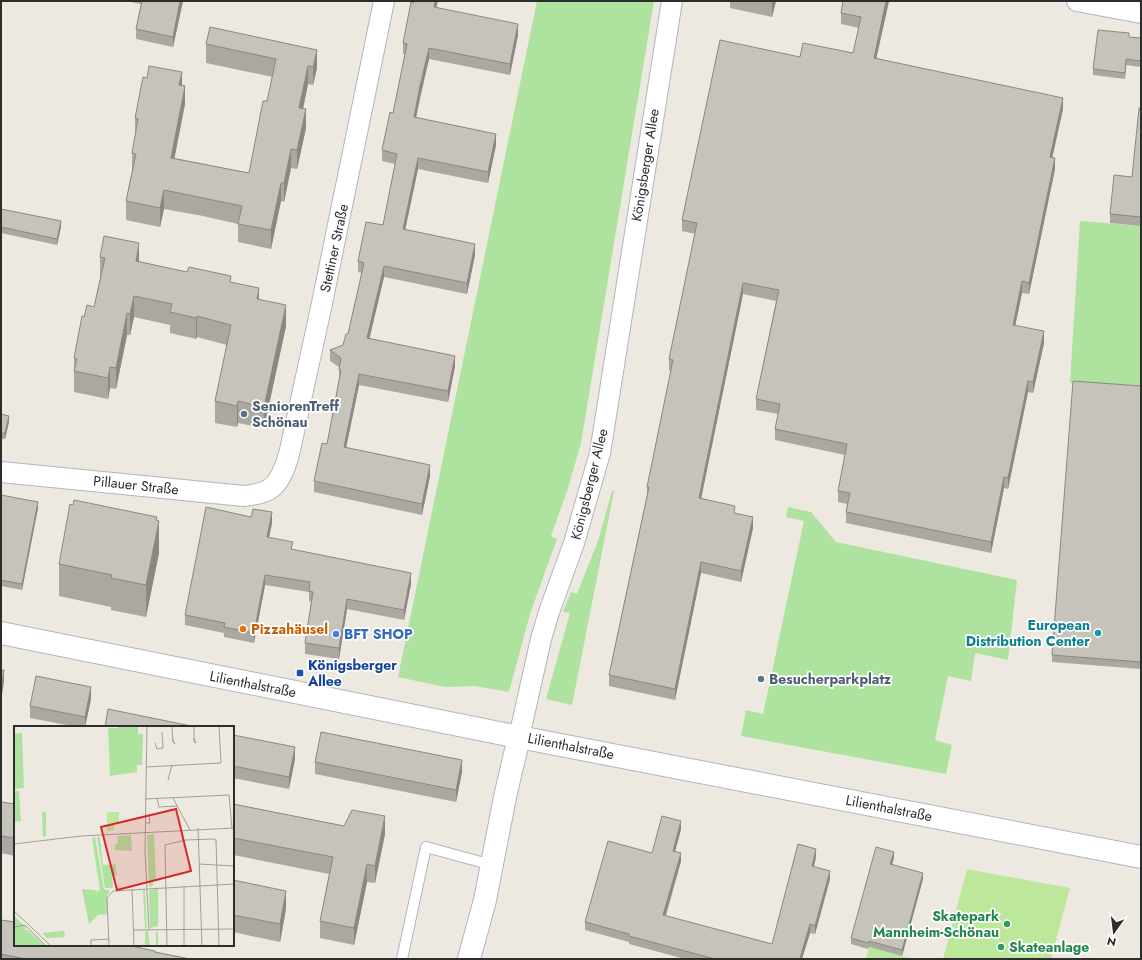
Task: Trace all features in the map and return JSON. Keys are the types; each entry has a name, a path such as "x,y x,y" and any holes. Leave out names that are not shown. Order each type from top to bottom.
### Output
{"street":[{"name":"Stettiner Straße","path":"270,490 283,472 290,450 322,308 384,1"},
{"name":"Königsberger Allee","path":"469,959 485,900 505,797 541,639 549,612 574,543 600,453 672,1"},
{"path":"1077,1 1141,13"},
{"name":"Pillauer Straße","path":"1,472 244,496 270,490"},
{"name":"Lilienthalstraße","path":"1,633 519,737 1141,857"}],"lane":[{"path":"402,959 426,848 492,865"}],"green space":[{"path":"537,1 654,1 581,443 568,488 551,536 557,539 530,614 509,692 475,686 445,687 398,677"},
{"path":"1080,221 1141,226 1141,390 1070,383"},
{"path":"612,491 614,491 572,705 546,699 570,613 563,612 571,592 577,594 598,541"},
{"path":"788,507 811,512 836,542 1017,580 1008,660 975,653 971,681 948,676 935,740 952,745 946,774 741,736 746,710 763,714 804,521 786,517"},
{"name":"Skatepark Mannheim-Schönau","path":"967,869 1070,888 1051,959 943,959"},
{"name":"Skatepark Mannheim-Schönau","path":"869,947 912,959 866,959"}],"building":[{"path":"142,1 180,1 173,37 136,29"},
{"path":"414,1 435,1 434,7 518,24 510,64 429,48 414,117 496,134 488,172 418,158 403,229 475,244 467,283 384,266 367,338 455,356 448,391 359,374 344,447 430,465 422,504 314,481 322,443 327,444 341,370 339,370 341,358 330,350 343,345 346,334 348,334 364,263 358,261 366,222 383,225 397,154 382,150 390,112 393,113 407,44 403,43 411,2 414,3"},
{"path":"843,1 886,1 874,58 1063,98 1050,157 1055,158 1029,283 1022,281 1013,325 1044,331 1033,382 1028,381 1008,478 1004,477 991,542 846,512 850,493 838,491 847,444 775,429 780,404 756,399 779,290 743,283 699,498 735,506 734,513 753,517 741,571 701,562 675,689 609,675 649,487 647,487 673,360 669,359 697,223 682,220 720,40 800,57 803,43 853,53 861,17 841,13"},
{"path":"210,27 317,50 313,67 308,66 299,108 306,109 297,150 291,149 284,183 281,183 271,230 238,224 242,206 164,190 160,208 126,201 136,154 132,153 138,119 135,118 143,77 147,78 149,66 182,72 179,85 185,86 171,158 249,173 263,101 267,101 276,59 206,44"},
{"path":"1098,30 1129,33 1129,37 1141,38 1141,61 1126,59 1125,73 1093,69"},
{"path":"1139,108 1141,108 1141,217 1110,214 1114,175 1132,177"},
{"path":"1,209 61,221 57,239 1,227"},
{"path":"104,236 139,243 136,261 187,272 189,267 231,276 230,282 259,288 257,299 286,305 264,407 238,401 237,406 215,401 231,325 197,316 196,318 170,312 172,304 134,296 130,314 127,313 116,368 110,367 108,378 74,371 77,359 74,358 82,316 84,317 87,305 94,307 105,258 100,257"},
{"path":"1073,381 1141,386 1141,662 1052,655"},
{"path":"1,414 9,416 5,433 1,433"},
{"path":"1,495 38,502 22,584 1,580"},
{"path":"74,500 157,517 156,520 159,521 146,585 111,578 112,575 59,564 70,504 73,505"},
{"path":"206,507 251,517 253,509 272,512 267,537 293,542 291,549 411,573 404,610 347,599 339,648 305,643 313,592 309,591 310,582 265,575 254,633 224,627 225,623 185,615"},
{"path":"1,670 4,670 1,689"},
{"path":"36,676 91,687 85,717 30,706"},
{"path":"108,709 191,726 105,726"},
{"path":"321,732 462,760 456,790 315,762"},
{"path":"234,735 295,747 289,777 234,766"},
{"path":"1,802 14,804 14,838 1,836"},
{"path":"234,804 344,826 352,810 385,816 375,866 367,864 354,928 320,921 333,857 234,838"},
{"path":"662,816 681,821 673,851 681,853 663,915 772,944 798,844 816,849 812,866 830,871 815,926 810,924 800,958 805,959 715,959 629,936 629,934 585,922 608,841 652,853"},
{"path":"876,847 894,852 890,864 923,873 902,950 869,941 868,943 851,938"},
{"path":"234,880 286,891 280,924 234,915"},
{"path":"1,920 14,922 14,946 132,946 190,959 26,959 1,954"}],"place":[{"name":"SeniorenTreff Schönau","path":"244,414"},
{"name":"Pizzahäusel","path":"243,629"},
{"name":"European Distribution Center","path":"1098,633"},
{"name":"BFT SHOP","path":"336,634"},
{"name":"Königsberger Allee","path":"300,673"},
{"name":"Besucherparkplatz","path":"761,679"},
{"name":"Skatepark Mannheim-Schönau","path":"1007,924"},
{"name":"Skateanlage","path":"1001,947"}]}
